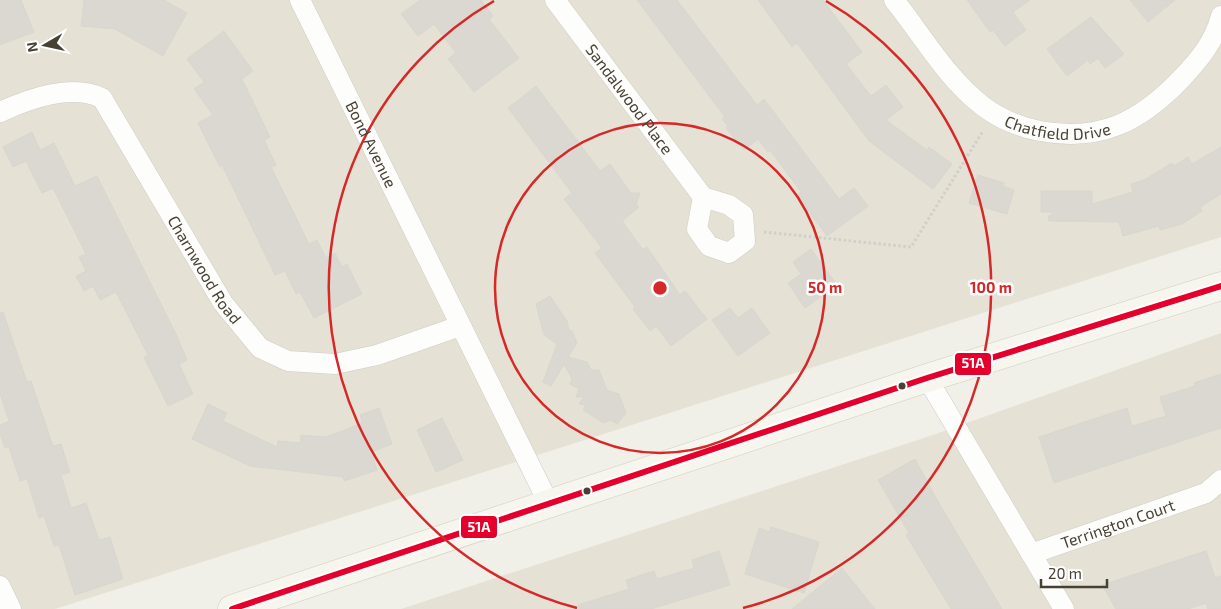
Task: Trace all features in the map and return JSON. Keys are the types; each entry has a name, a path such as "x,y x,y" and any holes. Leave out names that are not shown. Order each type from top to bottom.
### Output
{"main road":[{"path":"232,609 927,378 1221,286"}],"street":[{"name":"Sandalwood Place","path":"556,0 703,197"},
{"name":"Chatfield Drive","path":"894,0 942,66 984,108 1028,128 1075,135 1105,131 1130,121 1152,108 1207,50 1221,16"},
{"name":"Bond Avenue","path":"303,1 460,326 549,504"},
{"name":"Charnwood Road","path":"0,112 45,96 71,92 91,93 102,98 223,303 260,348 288,361 335,364 377,355 460,326"},
{"path":"703,197 729,205 744,214 745,241 729,252 709,246 697,229 703,197"},
{"path":"927,378 1064,609"},
{"name":"Terrington Court","path":"1031,554 1216,490"},
{"path":"0,586 11,609"}],"path":[{"path":"744,230 911,247 994,113"}],"shaded area":[{"path":"0,0 1221,0 1221,237 55,609 0,609"},
{"path":"1221,333 1221,609 401,609 930,436"}],"building":[{"path":"0,0 21,0 34,32 0,45"},
{"path":"84,0 164,0 187,13 163,56 115,29 81,26"},
{"path":"420,0 481,0 493,16 489,19 519,58 474,92 448,59 456,53 434,24 418,36 401,14"},
{"path":"637,0 677,0 757,105 764,99 839,199 854,188 868,206 827,236 797,195 801,192 770,150 768,152 758,139 744,150 726,128 728,126 722,119 725,117"},
{"path":"758,0 823,0 862,52 846,64 871,96 886,85 903,107 886,120 927,150 929,147 952,164 933,189 869,141 797,43 792,47"},
{"path":"967,0 1030,0 1013,12 1026,30 1005,46 993,30 990,32"},
{"path":"1130,0 1175,0 1148,22"},
{"path":"1091,17 1124,54 1105,68 1098,58 1090,64 1088,60 1067,76 1047,49"},
{"path":"224,31 253,71 242,79 270,137 264,140 276,165 271,167 309,244 317,240 326,258 335,253 342,267 347,264 362,294 314,318 300,292 296,294 285,271 275,275 222,165 220,167 198,123 213,115 194,89 204,82 187,59"},
{"path":"536,86 600,171 610,164 631,193 640,193 636,204 639,207 622,221 643,250 647,247 680,295 685,291 707,319 671,346 656,326 650,331 633,309 635,307 595,253 602,248 564,199 572,193 508,108"},
{"path":"32,132 40,150 54,143 75,186 97,176 176,334 187,360 179,364 193,394 168,406 144,357 148,355 116,292 100,300 93,286 84,291 76,276 86,271 79,257 86,254 53,188 42,193 26,161 13,167 3,147"},
{"path":"1221,147 1221,194 1200,207 1202,211 1182,224 1160,230 1159,226 1123,236 1119,222 1049,221 1048,216 1052,215 1052,212 1041,212 1041,191 1092,191 1092,204 1133,192 1131,184 1144,180 1172,163 1174,166 1188,157 1192,164"},
{"path":"978,175 1004,183 1003,186 1014,190 1007,214 969,203"},
{"path":"811,249 837,285 805,308 788,283 801,274 793,262"},
{"path":"550,296 567,321 569,330 572,331 577,343 568,357 587,362 591,370 599,370 607,390 619,394 626,413 617,424 611,420 604,423 583,410 586,405 579,404 584,397 576,397 579,389 570,384 572,379 564,364 551,386 543,382 557,344 544,335 536,304"},
{"path":"730,308 738,318 752,308 770,333 738,356 712,320"},
{"path":"3,312 27,382 31,381 53,446 61,444 70,472 61,475 71,508 86,503 99,540 110,537 123,579 75,595 59,545 54,546 44,516 39,518 27,479 20,481 9,447 5,448 0,434 0,425 9,421 0,394 0,313"},
{"path":"1221,374 1221,428 1054,483 1039,437 1127,408 1132,426 1166,416 1160,397 1195,386 1194,383"},
{"path":"208,404 227,413 223,421 277,447 278,441 300,443 301,435 325,437 342,431 362,423 360,415 379,408 392,444 371,452 377,470 344,481 343,477 250,466 192,439"},
{"path":"442,418 463,460 436,472 417,430"},
{"path":"915,459 1002,609 951,609 906,535 909,533 878,480"},
{"path":"771,527 819,542 804,593 745,574 759,528 770,532"},
{"path":"719,551 730,585 651,609 579,609 578,605 629,589 626,580 654,571 657,579 694,568 692,560"},
{"path":"1206,551 1215,578 1221,576 1221,609 1208,609 1206,603 1188,609 1116,609 1102,585"},
{"path":"842,568 875,609 792,609"}],"transit line":[{"name":"51A","path":"232,609 927,378 1221,286"}]}
